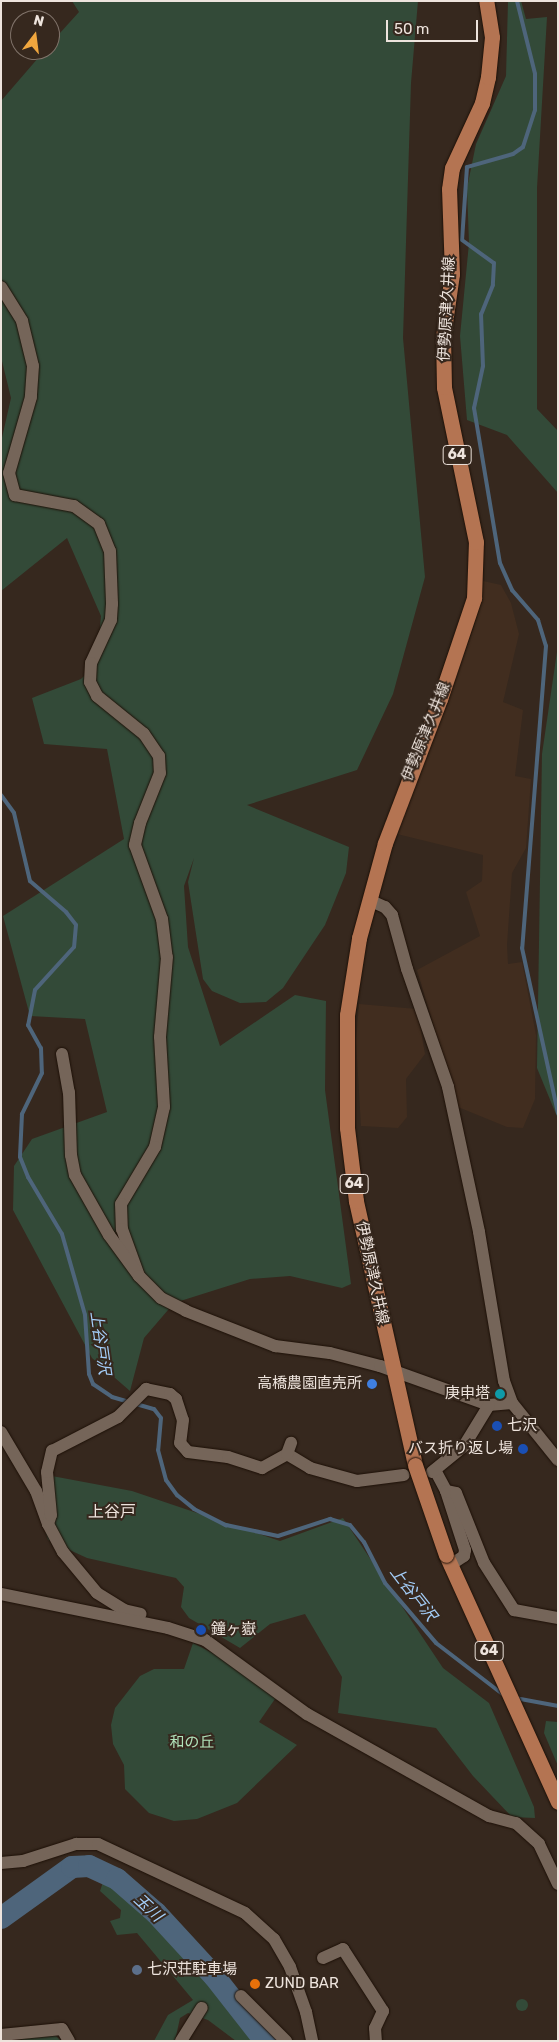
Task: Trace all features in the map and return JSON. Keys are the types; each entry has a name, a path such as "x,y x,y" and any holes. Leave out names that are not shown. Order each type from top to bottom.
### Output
{"main road":[{"name":"伊勢原津久井線","path":"410,1470 393,1372 356,1201 347,1128 347,1015 369,900 385,843 440,699 474,598 476,542 444,387 443,336 452,274 449,189 452,168 482,103 488,78 492,37 486,1"},
{"name":"64","path":"410,1470 450,1565 558,1802"}],"street":[{"path":"1,287 22,321 33,366 31,397 9,473 15,495 74,506 99,524 110,551 112,604 111,620 91,663 90,682 97,696 144,734 159,756 160,773 140,823 135,845 162,919 167,957 160,1037 164,1107 155,1147 121,1204 122,1229 139,1276"},
{"path":"369,900 384,907 392,915 407,969 448,1086 479,1232 504,1381 512,1403 558,1460"},
{"path":"62,1054 69,1092 71,1155 75,1175 109,1235 139,1276 161,1298 260,1341 290,1349 330,1354 393,1372 489,1405 512,1403"},
{"path":"48,1524 51,1515 46,1472 52,1451 118,1417 146,1389 170,1394 176,1400 183,1420 180,1443 188,1452 228,1457 262,1468 289,1449 310,1468 357,1481 410,1470"},
{"path":"450,1565 464,1556 465,1550 446,1492 433,1471 464,1446 489,1405"},
{"path":"1,1432 36,1490 48,1524 63,1552 97,1593 124,1610 171,1620 185,1633"},
{"path":"446,1492 456,1493 484,1563 514,1610 558,1618"},
{"path":"1,1594 185,1633 219,1649 307,1714 489,1816 516,1823 539,1844 558,1884"},
{"path":"1,1863 23,1861 76,1844 98,1844 245,1913 274,1939 290,1967 306,2012 312,2041"},
{"path":"323,1958 343,1949 383,2011 375,2028 376,2041"},
{"path":"241,1996 286,2041"},
{"path":"181,2041 202,2008"},
{"path":"1,2035 62,2029 69,2041"}],"shaded area":[{"path":"483,581 501,585 511,603 519,634 503,702 523,710 515,776 531,779 526,848 512,873 507,945 508,964 522,962 536,1035 535,1099 523,1128 507,1127 458,1107 417,970 480,936 466,892 482,881 483,855 397,834 474,627"},
{"path":"359,1004 417,1009 425,1054 406,1079 407,1117 398,1128 361,1126 356,1041"}],"green space":[{"path":"72,1 418,1 411,83 403,338 425,577 393,694 357,770 247,805 349,847 346,873 325,925 283,988 266,1002 240,1003 212,991 203,979 188,882 194,858 184,886 188,947 220,1046 295,995 326,1001 325,1090 351,1284 342,1288 290,1276 250,1279 174,1303 144,1338 130,1391 92,1358 13,1210 14,1166 32,1139 107,1112 85,1019 30,1016 3,916 124,839 107,749 44,744 32,698 81,679 97,663 101,616 67,538 1,591 1,442 11,398 1,357 1,101 36,60 60,60 60,33 79,12"},
{"path":"508,1 521,1 526,19 547,17 537,188 537,409 558,431 558,493 507,435 467,420 460,336 469,243 467,188 476,144 506,76"},
{"path":"558,645 558,1119 537,1068 542,754"},
{"path":"52,1476 132,1491 280,1541 343,1518 443,1668 489,1703 534,1807 535,1818 512,1817 473,1776 436,1728 338,1713 342,1677 305,1614 270,1624 240,1648 189,1618 181,1607 184,1587 176,1578 87,1558 48,1540 34,1497"},
{"name":"和の丘","path":"193,1643 228,1661 277,1696 259,1722 297,1745 237,1803 197,1819 174,1821 149,1813 125,1789 124,1765 113,1744 111,1725 115,1708 140,1676 154,1669 184,1669"},
{"path":"546,1721 558,1722 558,1766 544,1733"},
{"path":"103,1882 146,1910 191,1958 198,1974 217,1991 233,1991 265,2033 263,2041 236,2041 208,2020 188,2013 180,2018 175,2041 154,2041 168,2015 193,2000 137,1933 117,1935 110,1921 120,1918 121,1910 100,1891"},
{"path":"520,1999 524,1999 528,2005 524,2011 520,2011 516,2007 516,2003"},
{"path":"53,2033 61,2041 18,2041 32,2035"}],"waterway":[{"path":"517,1 535,74 535,110 523,147 513,154 467,167 462,240 494,263 493,285 481,314 483,366 474,408 500,563 512,590 538,620 546,646 522,948 558,1113"},
{"name":"上谷戸沢","path":"1,795 14,813 30,881 66,912 76,925 74,947 35,990 28,1025 41,1048 42,1073 22,1114 20,1157 28,1177 62,1234 85,1315 89,1374 93,1384 112,1397 129,1402"},
{"name":"上谷戸沢","path":"136,1404 154,1409 161,1418 158,1450 166,1480 177,1495 194,1509 226,1525 278,1536 330,1519 350,1525 364,1542 385,1583 436,1643 505,1696"},
{"name":"上谷戸沢","path":"515,1698 558,1706"},
{"name":"玉川","path":"1,1918 72,1867 89,1866 117,1879 156,1913 214,1976 265,2041"}],"place":[{"name":"高橋農園直売所","path":"372,1384"},
{"name":"庚申塔","path":"500,1394"},
{"name":"七沢","path":"497,1426"},
{"name":"バス折り返し場","path":"523,1449"},
{"name":"鐘ヶ嶽","path":"201,1630"},
{"name":"七沢荘駐車場","path":"137,1970"},
{"name":"ZUND BAR","path":"255,1984"}],"district":[{"name":"上谷戸","path":"112,1512"}]}
